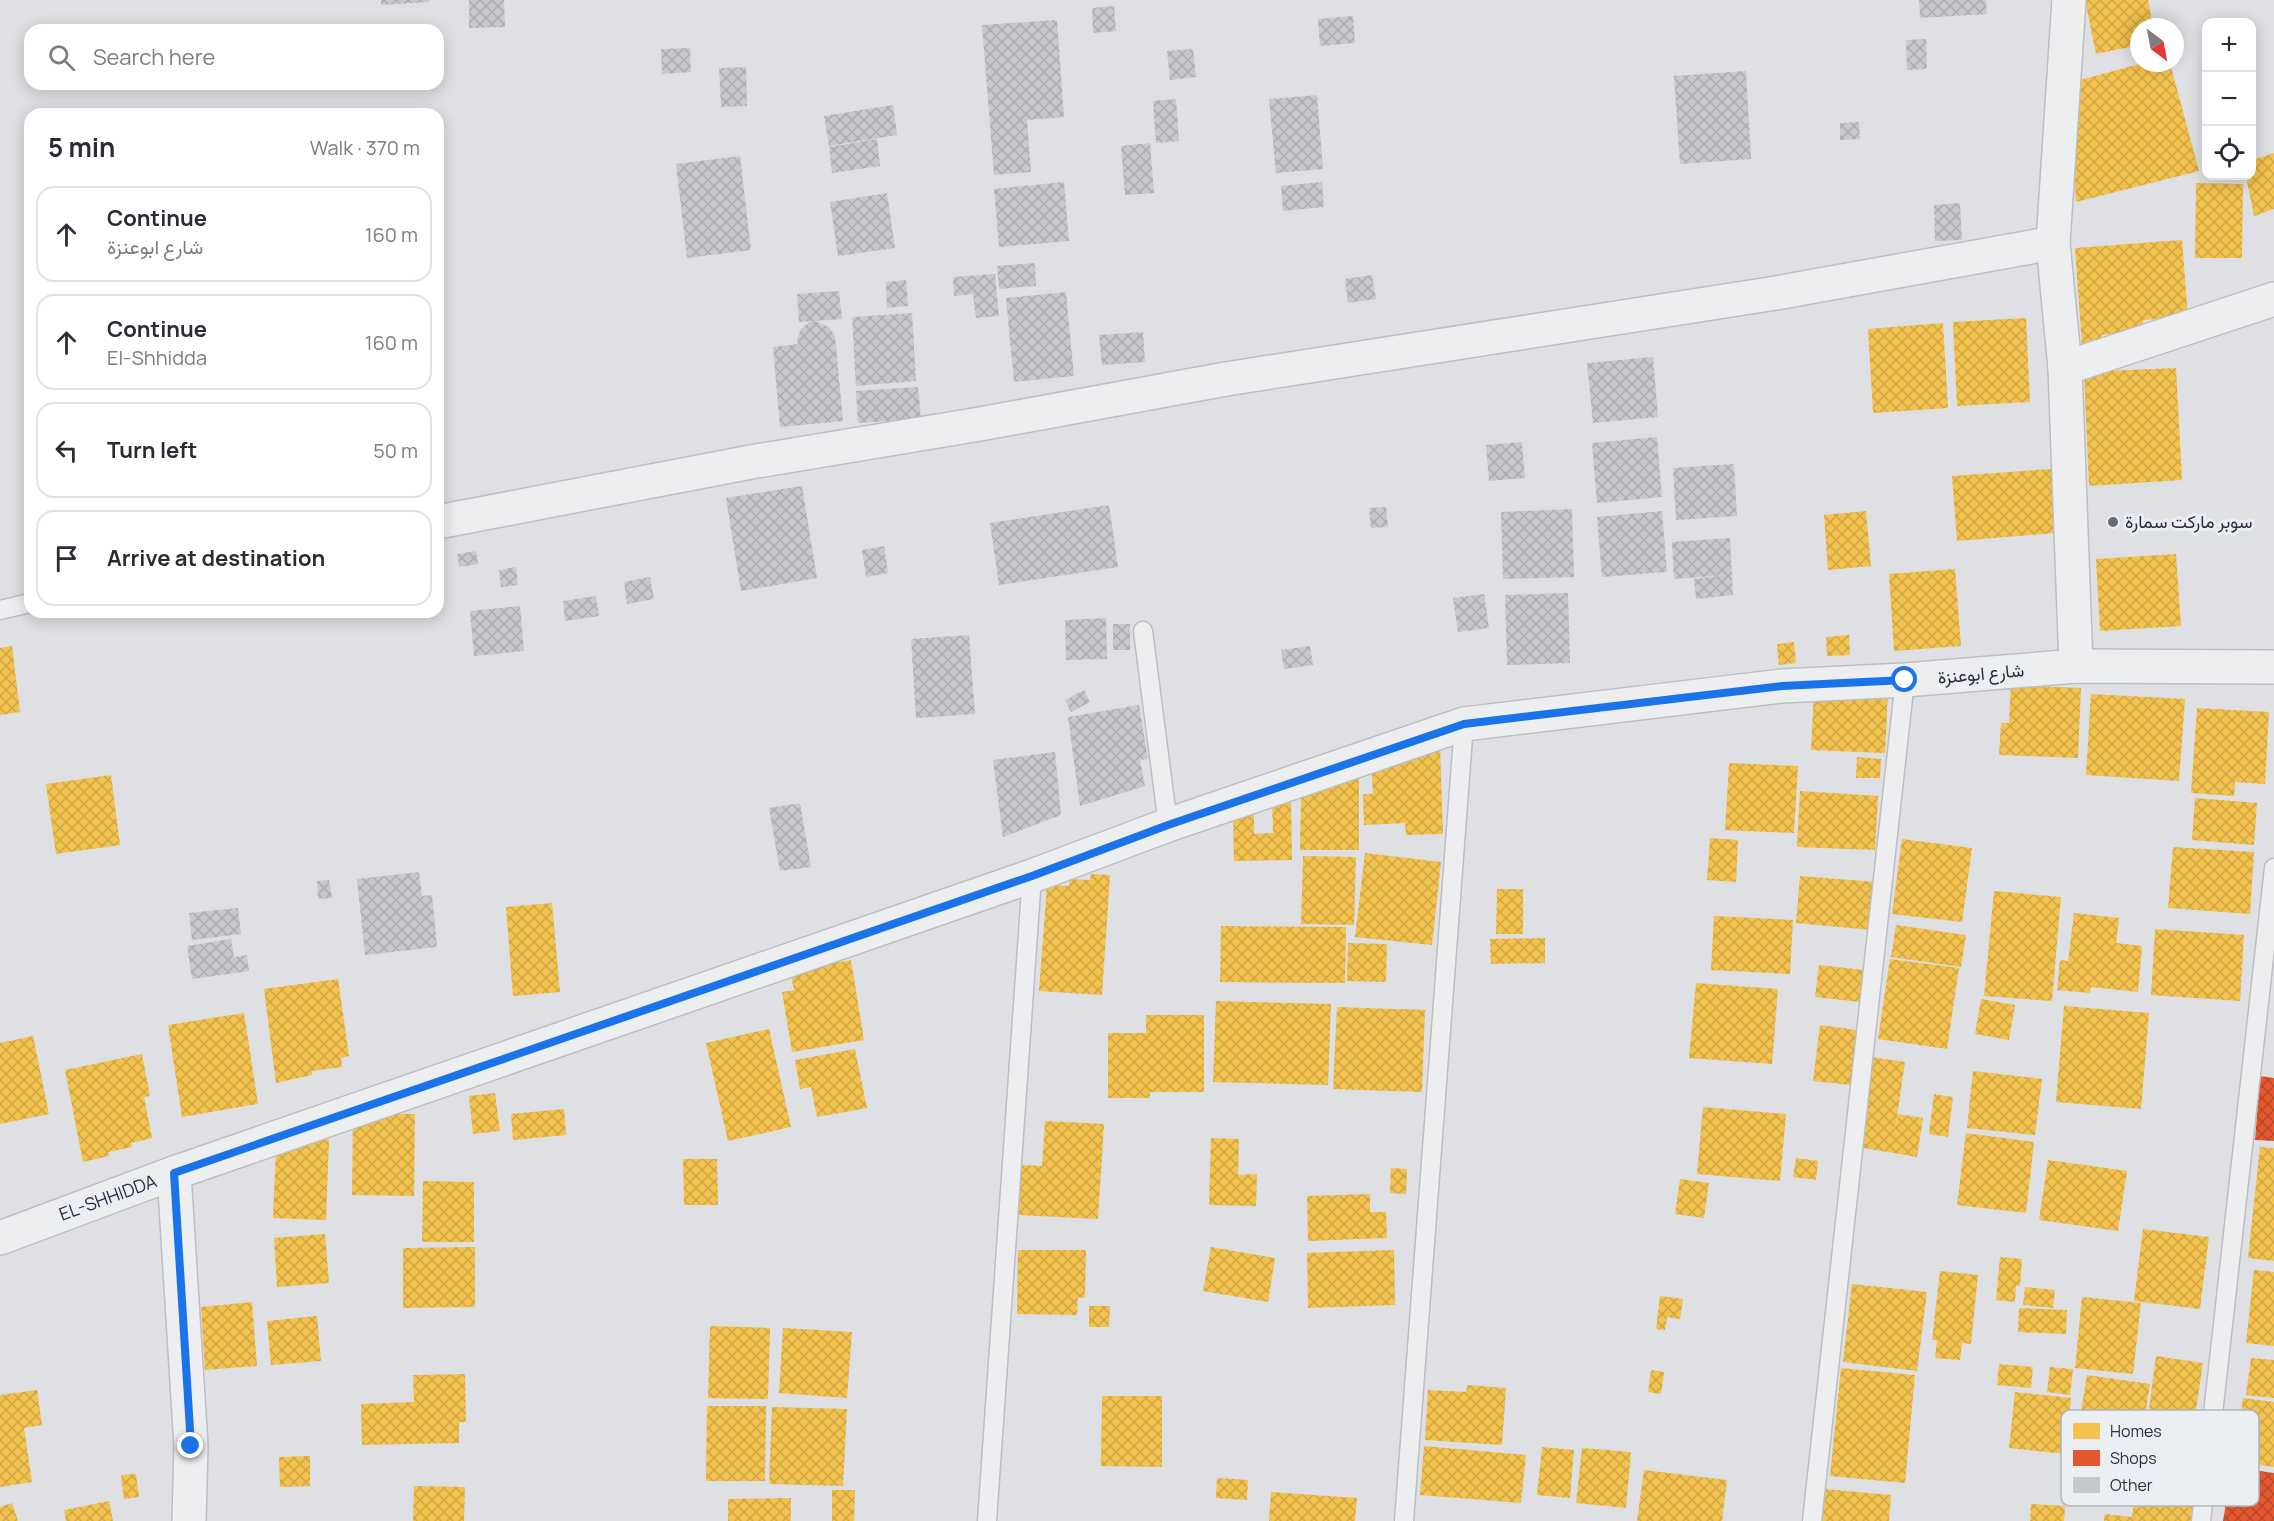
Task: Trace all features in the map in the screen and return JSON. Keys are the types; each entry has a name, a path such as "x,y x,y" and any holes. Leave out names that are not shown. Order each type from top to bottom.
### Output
{"street":[{"path":"2069,0 2054,243 2065,368 2076,666"},
{"path":"444,521 751,462 980,424 1226,379 1765,295 2054,243"},
{"path":"2065,368 2274,299"},
{"name":"شارع ابوعنزة","path":"1032,876 1168,825 1464,724 1782,686 1905,680 2076,666 2274,667"},
{"name":"EL-SHHIDDA","path":"0,1238 174,1173 1032,876"},
{"path":"174,1173 191,1446 189,1521"}],"lane":[{"path":"0,610 24,604"},
{"path":"1143,631 1168,825"},
{"path":"1812,1521 1876,964 1905,680"},
{"path":"1404,1521 1464,724"},
{"path":"2213,1410 2274,868"},
{"path":"987,1521 1032,876"},
{"path":"2201,1521 2203,1506"}],"building: Homes":[{"path":"2085,0 2148,0 2151,18 2130,18 2130,47 2096,54"},
{"path":"2130,67 2130,72 2172,72 2199,171 2076,202 2069,83"},
{"path":"2274,153 2274,209 2254,216 2247,180 2256,180 2256,159"},
{"path":"2196,183 2243,184 2242,258 2195,258"},
{"path":"2182,240 2188,317 2143,320 2144,332 2101,335 2102,345 2082,346 2075,248"},
{"path":"2026,318 2030,402 1957,406 1953,322"},
{"path":"1943,323 1948,408 1873,413 1868,329"},
{"path":"2176,368 2182,480 2089,486 2084,372"},
{"path":"2051,469 2055,533 1957,541 1952,476"},
{"path":"1866,511 1871,566 1828,570 1824,515"},
{"path":"2176,554 2181,626 2100,631 2096,559"},
{"path":"1955,569 1961,646 1894,651 1889,574"},
{"path":"1849,635 1850,655 1827,656 1826,637"},
{"path":"1794,642 1796,663 1779,665 1777,644"},
{"path":"12,646 20,712 0,715 0,648"},
{"path":"2011,685 2081,688 2078,758 1999,755 2001,723 2009,723"},
{"path":"1814,690 1888,693 1885,753 1811,750"},
{"path":"2091,694 2185,699 2179,781 2086,775"},
{"path":"2197,708 2269,712 2265,784 2235,782 2234,796 2191,793"},
{"path":"1440,745 1443,834 1406,835 1405,823 1364,825 1363,794 1373,794 1371,757"},
{"path":"1857,757 1881,759 1880,778 1856,778"},
{"path":"1729,763 1798,766 1794,833 1725,830"},
{"path":"111,775 120,845 56,854 46,784"},
{"path":"1359,777 1359,850 1300,850 1301,793"},
{"path":"1800,791 1878,796 1875,850 1797,847"},
{"path":"2195,798 2257,803 2254,845 2192,840"},
{"path":"1272,799 1291,799 1292,860 1234,861 1233,807 1254,807 1254,834 1273,833"},
{"path":"1710,838 1738,840 1736,882 1707,880"},
{"path":"1902,839 1972,848 1962,922 1892,914"},
{"path":"2173,847 2254,852 2250,914 2168,908"},
{"path":"1365,853 1441,862 1432,945 1355,937"},
{"path":"1303,856 1356,857 1354,925 1301,924"},
{"path":"1091,874 1110,875 1102,995 1039,991 1047,885 1069,886 1070,879 1090,880"},
{"path":"1800,876 1876,882 1872,930 1796,923"},
{"path":"1497,889 1523,889 1523,934 1496,934"},
{"path":"1994,891 2061,897 2052,1001 1984,996"},
{"path":"552,903 560,992 513,996 506,907"},
{"path":"2074,913 2119,918 2116,943 2142,946 2138,992 2091,987 2090,993 2057,990 2060,960 2068,961"},
{"path":"1714,916 1793,920 1790,974 1711,970"},
{"path":"1896,925 1966,935 1961,967 1891,957"},
{"path":"1221,926 1346,927 1345,983 1220,982"},
{"path":"2155,929 2244,935 2240,1001 2151,995"},
{"path":"1545,938 1545,963 1491,964 1490,939"},
{"path":"1348,943 1387,944 1386,982 1347,981"},
{"path":"1890,959 1959,968 1947,1049 1878,1039"},
{"path":"851,960 864,1040 792,1052 782,992 794,990 790,970"},
{"path":"1819,965 1864,970 1860,1002 1815,997"},
{"path":"338,979 349,1056 341,1058 342,1067 312,1071 312,1075 276,1083 264,989"},
{"path":"1696,983 1778,989 1772,1064 1689,1058"},
{"path":"1981,999 2015,1005 2009,1040 1975,1034"},
{"path":"1216,1001 1331,1004 1328,1085 1213,1082"},
{"path":"2064,1006 2149,1013 2141,1109 2056,1102"},
{"path":"1337,1007 1425,1010 1422,1092 1333,1089"},
{"path":"244,1013 258,1104 182,1117 168,1025"},
{"path":"1146,1015 1204,1015 1204,1092 1150,1092 1150,1098 1108,1098 1108,1033 1146,1033"},
{"path":"1820,1025 1857,1030 1850,1085 1813,1081"},
{"path":"769,1029 791,1127 728,1141 706,1043"},
{"path":"33,1036 49,1114 0,1124 0,1043"},
{"path":"855,1049 867,1108 817,1117 811,1087 800,1089 795,1060"},
{"path":"142,1054 150,1096 144,1097 152,1138 131,1143 132,1147 108,1152 109,1156 83,1162 65,1070"},
{"path":"1871,1057 1905,1062 1894,1137 1898,1114 1923,1118 1917,1157 1858,1147"},
{"path":"1973,1071 2042,1079 2035,1135 1967,1128"},
{"path":"495,1093 500,1131 473,1134 469,1096"},
{"path":"1934,1094 1953,1097 1948,1137 1929,1134"},
{"path":"1703,1107 1786,1114 1780,1181 1697,1174"},
{"path":"564,1109 566,1135 513,1140 511,1114"},
{"path":"353,1113 415,1114 414,1196 352,1195"},
{"path":"1045,1121 1104,1124 1098,1219 1018,1215 1021,1165 1042,1166"},
{"path":"1966,1133 2034,1142 2026,1213 1957,1205"},
{"path":"297,1138 329,1139 326,1220 273,1218 276,1149 296,1150"},
{"path":"1211,1138 1239,1139 1238,1175 1257,1174 1256,1206 1209,1205"},
{"path":"2260,1147 2274,1148 2274,1261 2248,1258"},
{"path":"1796,1158 1818,1161 1816,1180 1793,1177"},
{"path":"683,1159 717,1159 718,1205 684,1205"},
{"path":"2048,1160 2127,1171 2118,1231 2039,1220"},
{"path":"1391,1168 1407,1169 1406,1194 1390,1193"},
{"path":"1680,1179 1709,1183 1704,1218 1675,1214"},
{"path":"423,1181 474,1182 474,1242 422,1242"},
{"path":"1370,1194 1370,1212 1386,1212 1387,1238 1308,1241 1307,1196"},
{"path":"2143,1229 2209,1237 2200,1309 2134,1301"},
{"path":"325,1234 329,1283 277,1287 274,1238"},
{"path":"475,1247 475,1307 403,1308 403,1248"},
{"path":"1211,1247 1275,1258 1268,1302 1203,1291"},
{"path":"1018,1250 1086,1250 1085,1298 1078,1297 1077,1315 1017,1314"},
{"path":"1394,1250 1395,1305 1308,1308 1307,1253"},
{"path":"2000,1257 2022,1259 2020,1286 2016,1285 2015,1302 1996,1300"},
{"path":"2254,1270 2274,1272 2274,1346 2246,1343"},
{"path":"1940,1271 1978,1275 1971,1344 1962,1343 1960,1360 1935,1358 1937,1340 1932,1340"},
{"path":"1852,1284 1927,1292 1917,1371 1843,1362"},
{"path":"2025,1287 2055,1290 2053,1308 2023,1305"},
{"path":"1660,1296 1683,1299 1680,1319 1667,1317 1665,1330 1656,1329"},
{"path":"2082,1297 2141,1303 2133,1374 2075,1368"},
{"path":"252,1302 257,1366 205,1370 201,1307"},
{"path":"1089,1306 1110,1306 1109,1327 1089,1327"},
{"path":"2019,1308 2067,1310 2066,1334 2018,1332"},
{"path":"317,1316 321,1361 271,1365 267,1321"},
{"path":"710,1326 770,1328 768,1399 708,1398"},
{"path":"783,1328 852,1332 847,1398 779,1393"},
{"path":"2156,1356 2203,1363 2196,1410 2149,1409"},
{"path":"2251,1358 2274,1360 2274,1398 2246,1395"},
{"path":"1999,1364 2033,1367 2031,1388 1997,1385"},
{"path":"2050,1367 2073,1369 2070,1395 2047,1392"},
{"path":"1841,1368 1915,1375 1905,1483 1830,1476"},
{"path":"1651,1370 1664,1372 1661,1394 1648,1392"},
{"path":"465,1374 466,1422 459,1422 459,1443 362,1445 361,1404 414,1402 413,1375"},
{"path":"2087,1375 2150,1384 2146,1410 2081,1410"},
{"path":"1467,1385 1506,1388 1502,1445 1425,1440 1428,1390 1466,1392"},
{"path":"37,1390 42,1425 24,1428 32,1482 0,1487 0,1395"},
{"path":"2015,1392 2071,1398 2070,1410 2061,1410 2061,1454 2009,1448"},
{"path":"1102,1396 1162,1396 1162,1467 1101,1466"},
{"path":"2243,1398 2274,1402 2274,1467 2259,1465 2259,1410 2242,1410"},
{"path":"707,1406 766,1406 765,1481 706,1481"},
{"path":"772,1407 847,1409 843,1486 769,1484"},
{"path":"1424,1446 1526,1455 1521,1503 1420,1495"},
{"path":"1542,1447 1574,1450 1570,1498 1537,1495"},
{"path":"1582,1448 1631,1452 1626,1508 1576,1503"},
{"path":"310,1456 310,1486 280,1487 279,1457"},
{"path":"1644,1470 1727,1480 1722,1521 1637,1521"},
{"path":"136,1474 139,1497 124,1499 121,1475"},
{"path":"1217,1478 1248,1480 1247,1500 1216,1498"},
{"path":"414,1486 465,1487 464,1521 413,1521"},
{"path":"1825,1489 1891,1495 1889,1521 1822,1521"},
{"path":"832,1490 855,1490 854,1521 832,1521"},
{"path":"1271,1492 1357,1498 1355,1521 1269,1521"},
{"path":"791,1498 791,1521 728,1521 728,1499"},
{"path":"109,1501 113,1521 66,1521 64,1510"},
{"path":"12,1503 18,1521 0,1521 0,1507"},
{"path":"2031,1504 2065,1506 2064,1521 2030,1521"},
{"path":"2133,1506 2193,1506 2191,1521 2104,1521 2105,1514 2132,1517"}],"building: Shops":[{"path":"2260,1076 2274,1078 2274,1141 2255,1140"},
{"path":"2259,1471 2274,1473 2274,1521 2223,1521 2226,1506 2259,1506"}],"building: Other":[{"path":"381,0 429,0 429,2 381,5"},
{"path":"469,0 504,0 505,27 469,28"},
{"path":"1919,0 1986,0 1987,14 1920,18"},
{"path":"1114,6 1116,31 1093,33 1092,8"},
{"path":"1353,16 1355,43 1320,46 1318,19"},
{"path":"1057,20 1064,117 1027,120 1031,172 994,175 982,25"},
{"path":"1926,39 1927,69 1907,70 1906,40"},
{"path":"690,48 691,72 662,74 661,49"},
{"path":"1193,49 1196,77 1170,80 1167,51"},
{"path":"746,67 747,106 721,107 719,68"},
{"path":"1746,71 1751,159 1680,164 1674,76"},
{"path":"1317,95 1323,169 1276,173 1269,99"},
{"path":"1176,99 1179,141 1156,143 1153,101"},
{"path":"893,105 897,135 829,146 824,116"},
{"path":"1859,122 1860,139 1840,140 1840,123"},
{"path":"877,139 880,166 832,173 829,147"},
{"path":"1150,143 1154,193 1125,195 1121,146"},
{"path":"740,156 751,250 687,258 676,164"},
{"path":"1064,182 1069,241 999,247 994,189"},
{"path":"1322,182 1324,207 1283,211 1281,186"},
{"path":"887,193 895,248 838,256 830,202"},
{"path":"1960,203 1962,240 1935,241 1934,205"},
{"path":"1035,263 1036,286 999,289 997,266"},
{"path":"995,274 999,316 976,318 973,294 954,296 953,277"},
{"path":"1372,275 1376,299 1348,303 1345,279"},
{"path":"906,280 908,306 887,308 886,282"},
{"path":"839,291 842,319 799,322 797,294"},
{"path":"1066,292 1074,376 1014,382 1006,298"},
{"path":"912,313 916,381 856,386 852,317"},
{"path":"815,321 829,327 835,336 843,421 780,427 773,347 798,344 797,339 801,329 809,322"},
{"path":"1143,332 1145,362 1102,365 1099,335"},
{"path":"1653,357 1658,417 1593,423 1587,363"},
{"path":"918,387 921,419 858,423 856,391"},
{"path":"1657,437 1662,497 1597,503 1592,443"},
{"path":"1522,442 1525,478 1489,481 1486,445"},
{"path":"1734,464 1737,516 1676,520 1673,468"},
{"path":"802,486 817,578 741,591 726,498"},
{"path":"1109,505 1118,567 999,585 990,523"},
{"path":"1386,507 1388,527 1371,528 1369,508"},
{"path":"1572,509 1574,577 1503,579 1501,512"},
{"path":"1662,511 1667,572 1602,577 1597,517"},
{"path":"1730,538 1733,595 1696,599 1694,579 1726,575 1674,579 1672,542"},
{"path":"884,546 888,573 866,577 862,550"},
{"path":"476,551 478,564 459,567 457,554"},
{"path":"516,567 518,585 501,587 499,570"},
{"path":"650,577 654,599 627,604 624,582"},
{"path":"1568,593 1570,663 1507,665 1505,595"},
{"path":"1484,594 1489,628 1458,632 1453,598"},
{"path":"596,596 599,616 565,621 563,601"},
{"path":"520,606 524,651 474,656 470,611"},
{"path":"1106,618 1107,659 1066,660 1065,620"},
{"path":"1113,624 1130,624 1130,650 1113,650"},
{"path":"969,635 975,714 916,718 911,639"},
{"path":"1310,646 1313,665 1284,669 1281,650"},
{"path":"1084,690 1090,702 1071,712 1065,700"},
{"path":"1139,705 1148,759 1140,760 1145,786 1080,806 1068,717"},
{"path":"1055,752 1061,815 1003,837 993,760"},
{"path":"800,803 811,867 780,871 769,808"},
{"path":"419,872 422,896 432,895 437,947 365,955 357,879"},
{"path":"329,880 332,898 318,899 317,881"},
{"path":"238,908 241,934 192,940 189,913"},
{"path":"231,939 234,957 247,955 249,971 192,979 187,946"}],"place":[{"name":"سوبر ماركت سمارة","path":"2113,522"}],"route":[{"path":"191,1446 174,1173 1032,876 1168,825 1464,724 1782,686 1905,680"}]}
